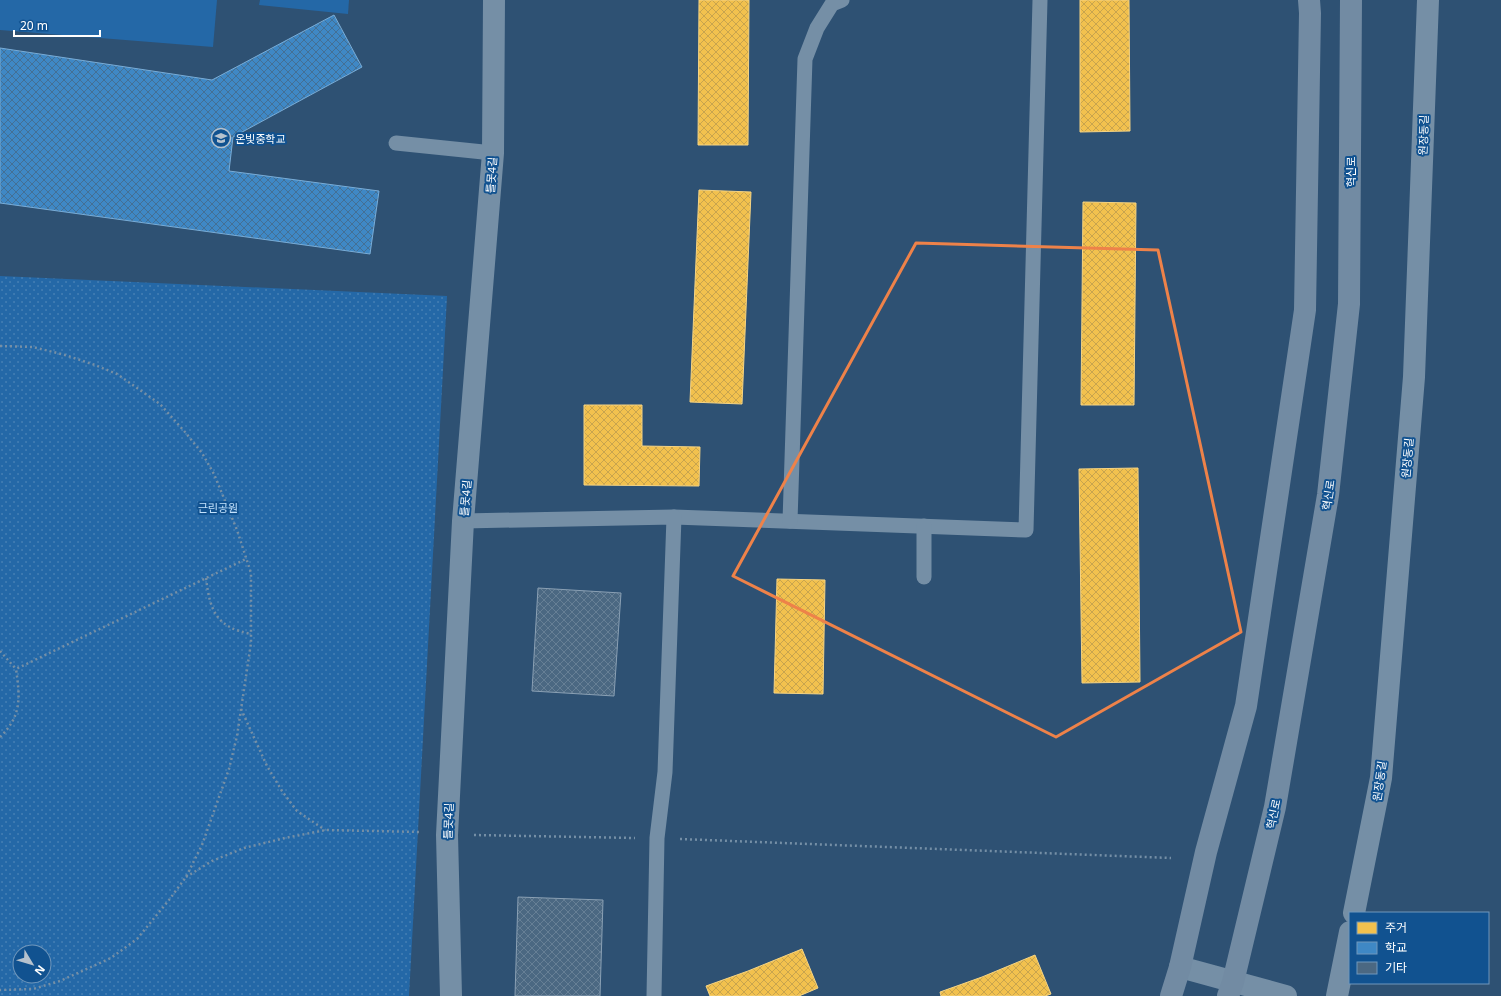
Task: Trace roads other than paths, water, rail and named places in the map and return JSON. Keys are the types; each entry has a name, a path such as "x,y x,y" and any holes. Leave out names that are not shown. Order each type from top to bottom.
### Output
{"main road":[{"path":"1171,996 1180,967 1206,852 1246,706 1305,310 1309,0"},
{"name":"혁신로","path":"1231,989 1276,807 1328,495 1349,304 1351,0"}],"street":[{"name":"틀못4길","path":"451,996 447,835 463,521 493,153 494,0"},
{"name":"원장동길","path":"1354,912 1381,778 1414,376 1428,0"},
{"path":"1337,996 1349,937"},
{"path":"1180,967 1231,989 1286,996"}],"lane":[{"path":"790,521 805,59 817,28 832,4 842,0"},
{"path":"463,521 674,517 1026,530 1040,0"},
{"path":"396,143 493,153"},
{"path":"654,996 657,838 665,772 674,517"},
{"path":"924,526 924,577"}],"place":[{"name":"온빛중학교","path":"221,138"}],"park label":[{"name":"근린공원","path":"218,507"}]}
